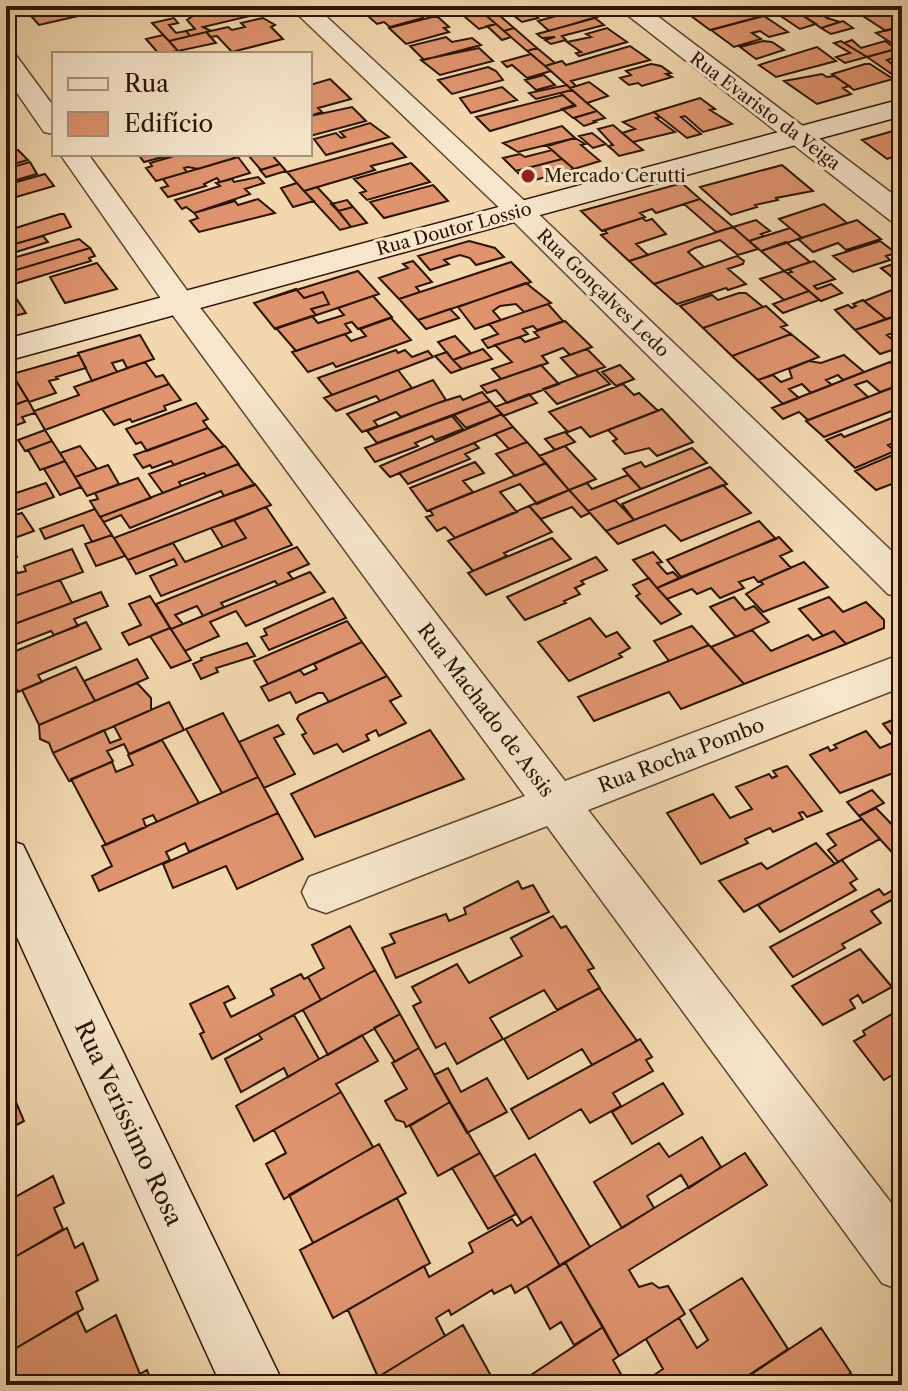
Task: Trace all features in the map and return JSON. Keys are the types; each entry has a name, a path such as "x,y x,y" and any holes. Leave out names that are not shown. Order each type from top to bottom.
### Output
{"street":[{"name":"Rua Gonçalves Ledo","path":"301,6 519,211 902,584"},
{"name":"Rua Evaristo da Veiga","path":"628,6 902,215"},
{"path":"6,59 52,123"},
{"name":"Rua Doutor Lossio","path":"6,350 902,107"},
{"name":"Rua Machado de Assis","path":"75,156 180,303 902,1263"},
{"name":"Rua Rocha Pombo","path":"326,892 902,670"},
{"name":"Rua Veríssimo Rosa","path":"6,860 253,1385"}],"building":[{"path":"76,6 118,7 39,25 32,17"},
{"path":"138,6 161,6 165,10 145,15"},
{"path":"251,6 258,14 203,27 211,31 190,36 186,31 195,29 187,20 193,16"},
{"path":"475,6 496,24 479,29 457,10"},
{"path":"527,6 565,6 537,14"},
{"path":"677,6 722,6 689,15"},
{"path":"728,6 753,6 766,15 710,30 691,16"},
{"path":"898,6 902,8 902,26 886,31 863,16"},
{"path":"413,7 423,18 390,27 384,22 377,24 369,17 393,9"},
{"path":"508,7 518,15 529,12 538,18 522,22 504,8"},
{"path":"492,9 514,28 504,31 482,12"},
{"path":"581,9 597,17 549,31 538,21"},
{"path":"791,9 816,24 800,29 776,13"},
{"path":"814,9 840,22 821,28 799,13"},
{"path":"764,16 788,32 769,37 760,31 752,33 761,39 734,47 711,30"},
{"path":"438,17 449,27 444,28 449,32 406,44 389,28"},
{"path":"174,18 178,23 169,25 176,33 186,31 190,36 169,41 152,23"},
{"path":"263,18 275,25 271,27 283,39 232,52 217,36 211,37 206,32 245,27 241,23"},
{"path":"595,18 604,25 562,36 566,40 551,44 545,40 555,37 542,38 537,34"},
{"path":"843,21 853,28 831,34 821,28"},
{"path":"496,24 511,37 502,40 487,26"},
{"path":"902,26 902,42 893,44 876,33"},
{"path":"514,28 537,48 527,51 504,31"},
{"path":"607,28 627,42 579,56 576,53 581,52 567,42 591,37 586,34"},
{"path":"206,32 216,43 178,51 169,41"},
{"path":"163,35 178,51 157,52 146,39"},
{"path":"446,37 452,42 472,38 481,45 424,60 410,46"},
{"path":"852,40 861,48 885,41 896,49 867,57 844,43"},
{"path":"841,41 867,57 845,63 836,57 850,53 834,43"},
{"path":"772,42 784,50 756,59 740,47"},
{"path":"630,46 650,60 571,81 576,86 570,88 545,66 562,61 566,65"},
{"path":"817,47 836,61 776,77 759,65"},
{"path":"479,48 493,61 440,75 421,60"},
{"path":"537,48 555,63 545,66 527,51"},
{"path":"895,49 902,55 887,60 902,72 893,75 867,57"},
{"path":"531,54 551,71 527,78 512,65 507,67 502,62"},
{"path":"651,64 661,66 672,77 642,86 638,83 629,85 620,78 631,75 626,71"},
{"path":"865,64 893,79 854,90 832,74"},
{"path":"488,67 503,80 452,94 438,80"},
{"path":"822,74 834,76 849,86 843,88 851,94 817,104 784,81"},
{"path":"544,75 555,85 536,90 525,80"},
{"path":"330,79 351,99 318,108 322,112 312,115 312,84"},
{"path":"589,82 608,96 587,103 570,88"},
{"path":"567,85 572,90 536,99 529,93"},
{"path":"502,87 517,100 471,113 460,98"},
{"path":"572,90 597,111 573,118 562,109 575,105 560,93"},
{"path":"563,95 575,106 490,131 476,117"},
{"path":"700,98 715,109 710,110 732,124 703,132 685,116 681,117 701,134 687,138 654,112"},
{"path":"352,107 366,121 312,135 312,116"},
{"path":"597,111 605,118 584,126 574,118"},
{"path":"654,112 660,117 656,118 675,132 633,142 622,133 635,129 623,122"},
{"path":"370,123 389,137 326,155 314,139 336,133 341,138 345,137 340,132"},
{"path":"613,125 643,150 619,156 608,146 613,145 598,129"},
{"path":"562,126 575,138 518,152 503,143"},
{"path":"896,130 902,134 902,154 887,159 862,140"},
{"path":"592,133 606,144 593,148 579,136"},
{"path":"575,138 600,161 574,169 547,146"},
{"path":"392,143 406,157 371,166 375,170 304,191 287,172"},
{"path":"18,150 28,160 6,166 6,154"},
{"path":"552,150 562,159 516,171 503,158 520,154 525,157"},
{"path":"140,156 166,156 144,162"},
{"path":"174,156 235,158 198,169 184,168 187,172 156,181 146,168 152,166 150,163"},
{"path":"249,156 273,156 280,164 261,170"},
{"path":"238,157 250,173 220,182 217,178 204,184 206,186 168,197 161,188 168,186 163,179"},
{"path":"562,159 574,169 535,180 524,178 516,171"},
{"path":"30,162 37,174 6,183 6,169"},
{"path":"411,163 430,182 367,200 360,193 366,191 354,179"},
{"path":"280,164 286,171 266,177 260,170"},
{"path":"782,165 813,191 776,198 778,200 731,215 700,187"},
{"path":"45,174 54,186 6,200 6,185"},
{"path":"258,177 264,183 245,189 250,194 194,213 186,207 182,209 175,200 220,186 216,183"},
{"path":"297,183 314,201 293,207 281,188"},
{"path":"682,183 700,199 656,213 652,209 640,213 645,217 602,231 581,211"},
{"path":"433,185 448,201 384,218 370,202"},
{"path":"317,187 351,227 340,230 304,191"},
{"path":"258,199 275,213 199,232 190,221 198,218 194,213 235,201 238,205"},
{"path":"700,199 733,227 716,232 684,204"},
{"path":"347,200 353,207 338,211 331,204"},
{"path":"824,204 847,223 802,238 779,219"},
{"path":"353,207 367,223 351,227 338,211"},
{"path":"64,214 71,227 6,247 6,231"},
{"path":"642,218 646,221 652,219 666,234 636,244 648,255 629,261 601,235 607,233 604,230"},
{"path":"756,220 770,231 749,241 733,227"},
{"path":"857,220 881,239 846,250 838,243 813,252 798,239"},
{"path":"733,227 758,249 738,255 720,240 695,248 688,252 704,267 654,284 629,261"},
{"path":"790,228 802,238 761,251 749,241"},
{"path":"43,236 48,242 16,252 11,245"},
{"path":"79,239 90,248 6,273 6,260"},
{"path":"469,241 495,248 504,257 476,265 470,258 460,255 444,260 449,264 430,270 418,256"},
{"path":"880,241 896,253 886,256 890,260 853,272 833,256"},
{"path":"786,242 810,262 784,271 761,251"},
{"path":"90,248 95,256 89,258 91,261 14,284 12,281 6,283 6,273"},
{"path":"737,256 744,261 743,264 728,269 746,284 677,304 654,284"},
{"path":"413,261 432,282 416,287 420,292 399,299 379,278 408,268 403,264"},
{"path":"814,261 835,279 814,286 817,289 831,284 842,293 821,301 787,273 792,272 789,269"},
{"path":"902,261 902,273 892,277 881,268"},
{"path":"511,262 531,282 418,320 399,299"},
{"path":"97,263 117,289 65,303 50,277"},
{"path":"358,271 379,294 275,329 254,303"},
{"path":"784,271 809,291 784,300 760,279"},
{"path":"526,283 551,303 524,312 516,304 500,306 493,311 501,320 475,329 458,307"},
{"path":"902,286 902,314 886,319 864,301"},
{"path":"10,289 26,313 6,318 6,291"},
{"path":"296,289 304,298 323,292 329,304 311,309 316,315 275,329 254,303"},
{"path":"809,291 819,300 783,313 773,304"},
{"path":"746,293 763,307 703,328 680,306 712,295 718,300"},
{"path":"373,296 392,317 358,329 352,322 345,324 351,332 296,351 276,328 312,316 318,323 344,315 338,308"},
{"path":"863,300 886,319 855,330 835,310 848,305 852,308 856,306 853,304"},
{"path":"548,304 563,321 537,330 533,326 523,329 528,334 488,348 482,340 498,334 489,324"},
{"path":"766,306 787,325 781,327 791,334 732,356 703,328"},
{"path":"450,309 459,318 426,329 418,320"},
{"path":"902,314 902,334 898,331 887,335 901,347 880,354 855,330"},
{"path":"391,318 411,340 336,367 333,363 308,372 292,352 345,334 351,341 366,336 360,329"},
{"path":"565,321 592,347 570,355 563,348 542,356 548,363 501,379 492,369 512,362 495,345 520,337 525,342 539,337 534,332"},
{"path":"791,334 819,357 758,380 732,356"},
{"path":"140,335 154,359 127,368 123,360 112,363 117,372 92,381 78,353"},
{"path":"455,336 471,353 453,360 438,342"},
{"path":"483,349 492,359 462,369 453,360"},
{"path":"587,349 605,367 578,376 561,358"},
{"path":"396,350 398,353 405,350 412,357 428,351 433,357 332,395 318,378"},
{"path":"447,352 462,369 451,373 435,356"},
{"path":"79,355 86,368 49,381 56,393 29,402 12,374"},
{"path":"844,355 864,372 843,380 838,375 826,380 832,385 811,393 802,384 789,389 799,398 783,404 758,380 773,375 781,382 792,378 789,369 809,361 821,363"},
{"path":"145,362 156,377 163,375 169,384 45,430 34,411 79,395 74,387"},
{"path":"890,362 902,372 902,384 880,392 867,381 855,385 868,397 808,420 799,412 783,419 772,408"},
{"path":"541,365 559,384 507,403 496,390 487,393 481,386"},
{"path":"620,365 634,379 616,386 602,372"},
{"path":"398,370 412,388 380,401 376,396 336,411 324,398"},
{"path":"596,370 610,384 557,404 543,389"},
{"path":"433,380 446,400 401,417 396,412 374,421 378,426 362,432 347,414"},
{"path":"17,382 28,400 6,408 6,385"},
{"path":"169,384 181,400 164,406 166,410 114,425 102,409"},
{"path":"623,384 634,395 639,393 658,411 590,437 581,427 568,432 549,412"},
{"path":"902,384 902,407 824,437 806,421"},
{"path":"482,392 490,401 377,443 367,431 435,404 460,396 463,400"},
{"path":"529,394 537,403 503,416 495,407"},
{"path":"28,400 35,413 22,417 25,422 6,429 6,408"},
{"path":"490,401 502,414 466,428 454,415"},
{"path":"196,403 208,419 203,421 208,428 147,451 141,442 136,444 126,429"},
{"path":"662,409 693,442 657,456 649,448 625,454 613,441 617,439 608,430"},
{"path":"502,414 513,427 390,477 380,466"},
{"path":"902,414 902,440 888,445 895,451 855,468 826,440 841,434 844,437"},
{"path":"452,416 463,429 435,440 432,436 415,443 418,446 375,462 365,448"},
{"path":"513,427 527,442 509,449 495,434"},
{"path":"208,428 224,446 174,465 171,461 152,468 150,465 143,468 134,455"},
{"path":"45,430 52,441 25,451 18,440"},
{"path":"565,432 575,442 555,450 545,439"},
{"path":"52,441 65,461 40,470 28,450"},
{"path":"527,442 546,463 515,476 496,454"},
{"path":"474,443 479,448 465,454 470,459 408,484 399,473"},
{"path":"80,446 97,469 75,477 60,453"},
{"path":"225,446 239,464 179,482 181,486 163,493 149,474"},
{"path":"565,446 596,479 569,490 539,456"},
{"path":"692,448 707,463 641,489 623,469 641,462 645,467"},
{"path":"902,451 902,480 876,490 855,471"},
{"path":"65,461 81,487 60,495 44,469"},
{"path":"475,462 484,473 463,481 473,492 427,511 410,488"},
{"path":"546,463 569,490 537,504 520,484 500,492 517,512 455,538 445,527 437,531 426,517 433,515 430,510"},
{"path":"238,464 255,485 224,496 221,491 130,528 121,515 104,522 100,517"},
{"path":"108,465 119,484 87,496 75,477"},
{"path":"710,467 727,484 634,520 622,504"},
{"path":"628,475 641,489 588,511 569,490 587,483 592,489"},
{"path":"138,478 151,498 100,517 90,501 98,499 95,493"},
{"path":"10,482 16,493 46,483 54,497 6,514 6,483"},
{"path":"255,484 271,505 128,560 114,538"},
{"path":"723,485 751,513 681,541 665,525 618,544 606,531"},
{"path":"569,490 590,513 581,517 572,507 541,519 529,506"},
{"path":"615,500 634,520 606,531 588,511"},
{"path":"529,506 552,532 504,553 507,556 473,571 448,541"},
{"path":"266,507 292,545 161,596 150,576 177,565 174,559 136,574 128,560 173,543 185,562 246,538 234,520"},
{"path":"95,509 112,535 92,542 83,525 45,539 40,529"},
{"path":"22,513 34,531 6,541 6,517"},
{"path":"234,520 246,538 223,547 211,528"},
{"path":"759,521 776,539 681,577 667,560"},
{"path":"112,535 125,556 96,566 85,544"},
{"path":"779,537 792,551 780,556 791,568 758,582 754,577 739,582 744,588 720,598 711,588 697,594 692,589 667,599 657,588"},
{"path":"552,538 571,559 486,595 468,573"},
{"path":"9,540 17,557 6,561 6,541"},
{"path":"297,547 309,564 288,573 293,579 278,585 275,581 221,603 224,607 203,616 197,606 175,615 183,624 171,629 156,604"},
{"path":"72,549 83,572 6,599 6,572 15,569 18,573 26,571 24,566"},
{"path":"653,552 662,562 657,563 667,574 673,572 679,578 657,588 633,560"},
{"path":"596,557 607,570 581,581 584,584 575,588 580,594 564,601 566,603 525,620 507,597"},
{"path":"804,562 828,587 763,612 746,594 763,584 760,581"},
{"path":"310,572 325,592 246,626 236,611 210,622 219,636 185,651 171,629"},
{"path":"649,578 681,614 661,624 636,596 640,594 633,585"},
{"path":"60,580 72,603 6,627 6,599"},
{"path":"101,592 108,606 74,619 78,626 54,635 51,631 14,645 16,651 6,655 6,627"},
{"path":"150,596 170,628 129,645 122,633 141,625 129,604"},
{"path":"734,597 745,610 754,606 769,622 736,637 710,607"},
{"path":"829,597 843,612 866,602 884,620 884,628 846,644 834,631 823,636 799,609"},
{"path":"333,598 346,618 269,650 261,637 267,635 264,629"},
{"path":"590,618 606,637 617,632 630,648 619,654 622,657 569,681 538,642"},
{"path":"347,621 362,642 268,684 254,661"},
{"path":"86,622 101,649 38,675 42,682 18,692 15,686 12,687 6,675 6,655"},
{"path":"692,626 709,645 669,661 654,641"},
{"path":"170,628 191,660 171,668 150,636"},
{"path":"752,630 771,651 808,635 813,640 834,631 846,644 744,684 711,647"},
{"path":"362,642 387,676 329,702 323,693 318,693 296,703 290,692 269,701 261,687 300,670 304,675 317,669 314,664"},
{"path":"247,643 255,656 216,668 218,672 201,679 193,664 201,658"},
{"path":"709,645 744,684 681,709 669,692 594,721 578,697"},
{"path":"137,659 148,678 95,701 84,681"},
{"path":"76,667 95,701 39,725 22,690"},
{"path":"387,676 401,696 390,701 406,723 379,736 376,730 366,735 369,740 343,752 337,744 314,754 302,735 306,733 297,719 299,715"},
{"path":"137,683 151,698 151,710 53,753 49,743 40,739 39,725"},
{"path":"169,702 184,730 129,754 124,744 107,751 113,761 69,781 53,753 104,730 110,743 121,739 114,726"},
{"path":"223,713 258,777 222,793 186,729"},
{"path":"902,716 902,765 893,769 896,772 840,793 810,755 828,747 830,751 837,748 834,745 866,731 880,748 897,741 883,724"},
{"path":"278,725 284,734 274,738 295,774 264,788 239,742"},
{"path":"430,730 464,779 315,837 291,794"},
{"path":"162,740 199,803 157,822 153,815 143,819 146,827 106,845 71,779 112,762 116,772 133,765 128,755"},
{"path":"787,766 822,811 807,817 803,812 799,813 803,819 773,832 770,828 745,839 748,843 701,864 667,813 713,794 730,818 752,809 736,787 769,774 772,778 777,776 773,771"},
{"path":"258,777 278,813 189,852 185,843 166,852 170,860 99,891 92,876 112,866 102,846"},
{"path":"872,790 884,803 859,816 847,802"},
{"path":"876,808 902,835 902,857 898,859 859,816"},
{"path":"278,813 303,859 237,889 226,866 173,888 163,864"},
{"path":"862,819 880,839 838,862 828,850 836,845 827,834"},
{"path":"816,843 835,864 744,912 719,881 761,863 767,869"},
{"path":"842,860 857,879 850,883 856,890 780,932 758,905"},
{"path":"518,881 522,889 533,885 549,912 396,978 382,948 395,943 390,934 446,914 449,921 466,914 464,908"},
{"path":"902,885 902,913 891,900 871,911 881,923 842,944 845,948 793,977 770,947 879,889 884,895"},
{"path":"553,916 561,928 566,926 594,968 588,970 600,988 557,1010 544,990 490,1018 503,1039 457,1064 445,1043 436,1048 413,1006 421,1002 412,987 457,964 469,983 522,956 511,938"},
{"path":"350,926 375,970 321,1000 308,977 324,968 312,945"},
{"path":"860,949 892,987 863,1003 858,995 850,1000 855,1008 823,1025 792,986"},
{"path":"375,970 400,1014 328,1055 303,1010"},
{"path":"301,974 304,979 308,977 321,1000 212,1059 200,1034 204,1032 190,1004 228,986 235,998 224,1003 231,1017 274,995 271,989"},
{"path":"599,988 637,1041 592,1065 582,1049 528,1079 504,1039"},
{"path":"902,1008 902,1069 884,1080 854,1041 865,1035 863,1031"},
{"path":"400,1014 419,1048 395,1062 374,1028"},
{"path":"294,1015 319,1059 288,1077 284,1068 241,1092 225,1059 262,1039 258,1034"},
{"path":"362,1035 378,1061 336,1084 341,1092 254,1141 236,1106"},
{"path":"640,1039 652,1057 646,1060 653,1071 613,1093 621,1106 590,1123 581,1109 529,1139 511,1109"},
{"path":"419,1048 450,1102 406,1127 404,1122 396,1120 385,1101 407,1089 392,1063"},
{"path":"448,1068 461,1092 487,1078 507,1112 467,1133 434,1075"},
{"path":"663,1083 683,1114 632,1144 612,1112"},
{"path":"341,1092 373,1147 284,1199 266,1164 286,1153 274,1130"},
{"path":"13,1095 24,1121 9,1129 11,1133 6,1135 6,1099"},
{"path":"450,1102 480,1153 438,1176 410,1126"},
{"path":"702,1137 721,1167 689,1188 681,1175 647,1196 654,1208 622,1228 594,1182 659,1143 669,1157"},
{"path":"379,1144 406,1193 313,1243 289,1195"},
{"path":"480,1153 516,1214 488,1229 452,1168"},
{"path":"745,1153 767,1185 629,1270 639,1287 652,1283 659,1288 668,1286 685,1314 619,1356 565,1262"},
{"path":"535,1154 590,1247 560,1266 531,1217 522,1223 494,1177"},
{"path":"53,1176 64,1203 54,1208 63,1229 6,1262 6,1202"},
{"path":"397,1198 430,1263 333,1318 300,1250"},
{"path":"531,1217 560,1266 515,1293 511,1285 494,1294 492,1290 451,1315 449,1310 436,1318 445,1336 378,1377 348,1310 424,1266 429,1277 473,1252 469,1243 512,1219 517,1226"},
{"path":"67,1228 75,1248 83,1243 98,1280 76,1292 83,1309 6,1354 6,1262"},
{"path":"565,1262 603,1327 574,1345 561,1322 550,1329 527,1286"},
{"path":"742,1278 788,1349 734,1385 639,1385 663,1369 646,1339 679,1318 697,1348 708,1340 690,1310"},
{"path":"77,1312 86,1332 116,1315 140,1374 122,1385 6,1385 6,1354"},
{"path":"463,1325 496,1385 378,1385 375,1379"},
{"path":"603,1327 619,1356 613,1360 627,1385 572,1385 569,1379 560,1385 516,1385"},
{"path":"821,1328 851,1373 833,1385 748,1385 744,1379"},
{"path":"147,1370 153,1385 122,1385 140,1374"}],"place":[{"name":"Mercado Cerutti","path":"528,176"}]}
